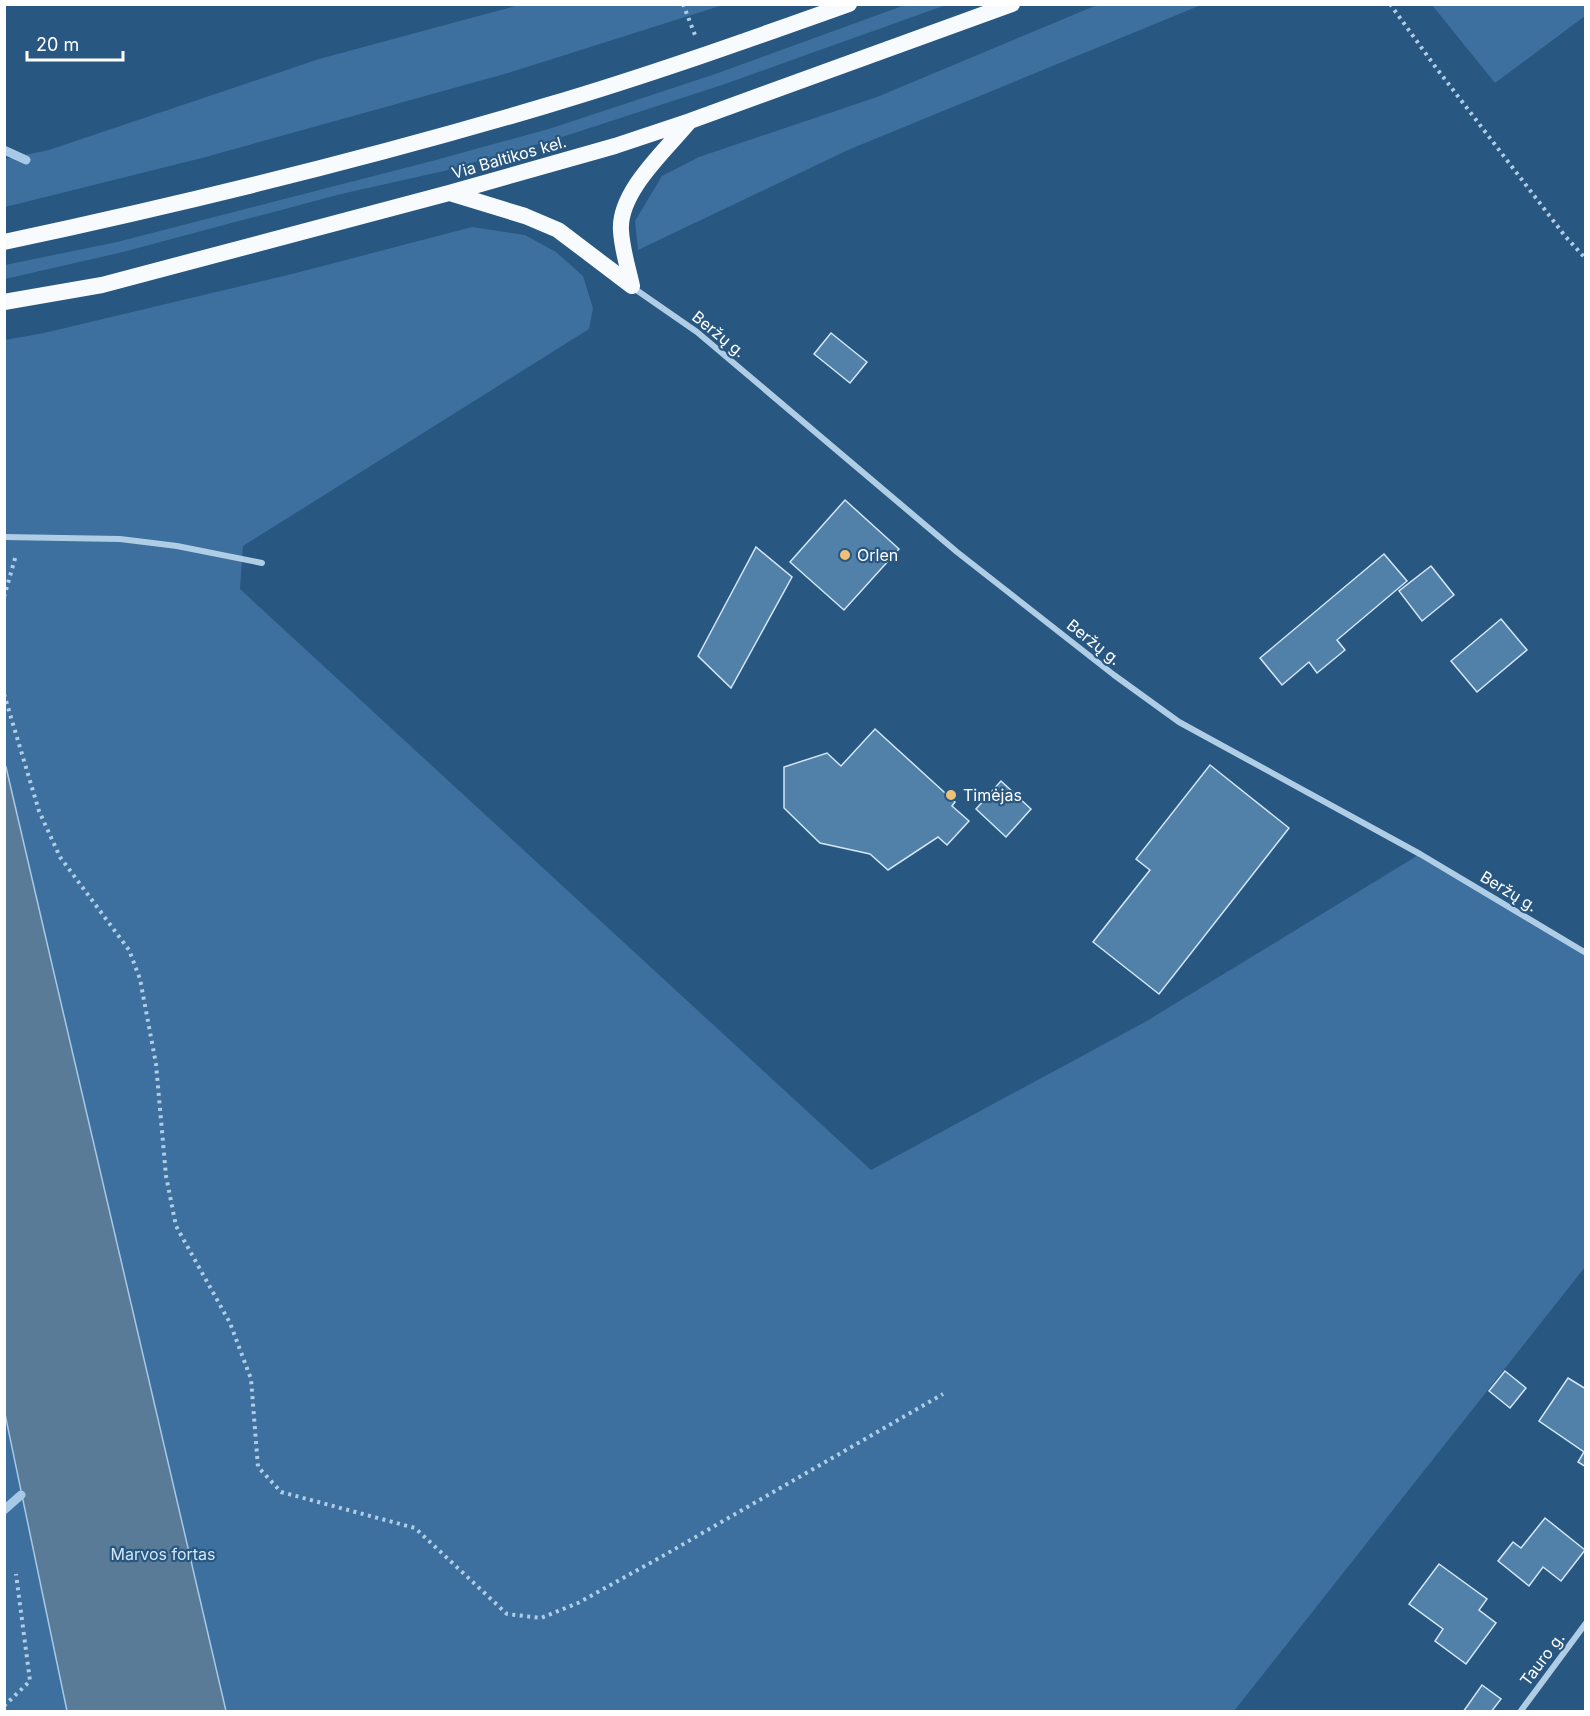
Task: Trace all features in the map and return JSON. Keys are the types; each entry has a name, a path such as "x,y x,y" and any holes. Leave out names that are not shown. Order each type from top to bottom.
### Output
{"highway":[{"path":"4,242 147,211 412,144 546,106 692,60 849,4"},
{"name":"Via Baltikos kel.","path":"4,302 102,285 449,193 615,146 690,122 1012,4"},
{"path":"632,286 621,229 627,199 645,173 690,122"},
{"path":"449,193 525,216 558,230 632,286"}],"street":[{"name":"Beržų g.","path":"632,286 697,332 957,552 1179,723 1420,854 1586,953"},
{"path":"4,537 120,539 177,546 262,563"},
{"name":"Tauro g.","path":"1520,1712 1586,1623"}],"path":[{"path":"1390,4 1441,75 1565,236 1586,259"},
{"path":"4,597 20,537"},
{"path":"4,694 39,811 60,856 129,950 140,980 156,1064 166,1176 176,1226 230,1323 251,1379 258,1467 281,1492 415,1528 507,1614 541,1618 578,1603 943,1394"},
{"path":"4,1706 30,1681 16,1574"}],"green space":[{"path":"519,5 723,5 508,73 202,158 5,207 5,159 49,150 319,59"},
{"path":"905,5 946,5 725,84 559,138 444,171 341,194 123,252 5,279 5,265 117,242 552,128 718,73"},
{"path":"1097,5 1201,5 848,150 638,250 635,221 662,176 699,157 877,97"},
{"path":"1432,5 1585,5 1585,16 1495,83"},
{"name":"Marvos fortas","path":"472,227 525,235 556,252 583,276 593,308 589,329 243,546 240,589 871,1170 1145,1022 1420,854 1585,953 1585,1267 1234,1711 5,1712 5,340 44,333 292,274"}],"shaded area":[{"path":"4,765 226,1711 67,1711 5,1414"}],"building":[{"path":"831,333 867,362 850,383 814,354"},
{"name":"Orlen","path":"845,500 899,549 844,610 790,562"},
{"path":"756,547 792,577 731,688 698,656"},
{"path":"1384,554 1407,581 1337,640 1345,650 1317,673 1309,662 1282,685 1260,658"},
{"path":"1431,566 1454,595 1422,621 1399,591"},
{"path":"1501,619 1527,650 1477,692 1451,661"},
{"path":"875,729 955,802 952,806 969,821 947,845 938,837 888,870 870,854 820,843 784,808 784,767 827,753 841,766"},
{"path":"1210,765 1289,828 1159,994 1093,942 1150,870 1136,859"},
{"path":"1001,781 1031,809 1006,837 976,809"},
{"path":"1505,1371 1526,1388 1510,1408 1489,1391"},
{"path":"1568,1378 1586,1389 1586,1467 1578,1462 1584,1452 1539,1421"},
{"path":"1545,1518 1585,1550 1561,1581 1543,1567 1529,1586 1498,1561 1513,1542 1521,1548"},
{"path":"1439,1564 1487,1599 1479,1610 1496,1623 1466,1664 1435,1641 1443,1629 1409,1604"},
{"path":"1482,1685 1501,1699 1491,1712 1463,1712"}],"waterway":[{"path":"4,150 26,160"},
{"path":"4,1510 21,1495"}],"place":[{"name":"Orlen","path":"845,555"},
{"name":"Timėjas","path":"951,795"}]}
